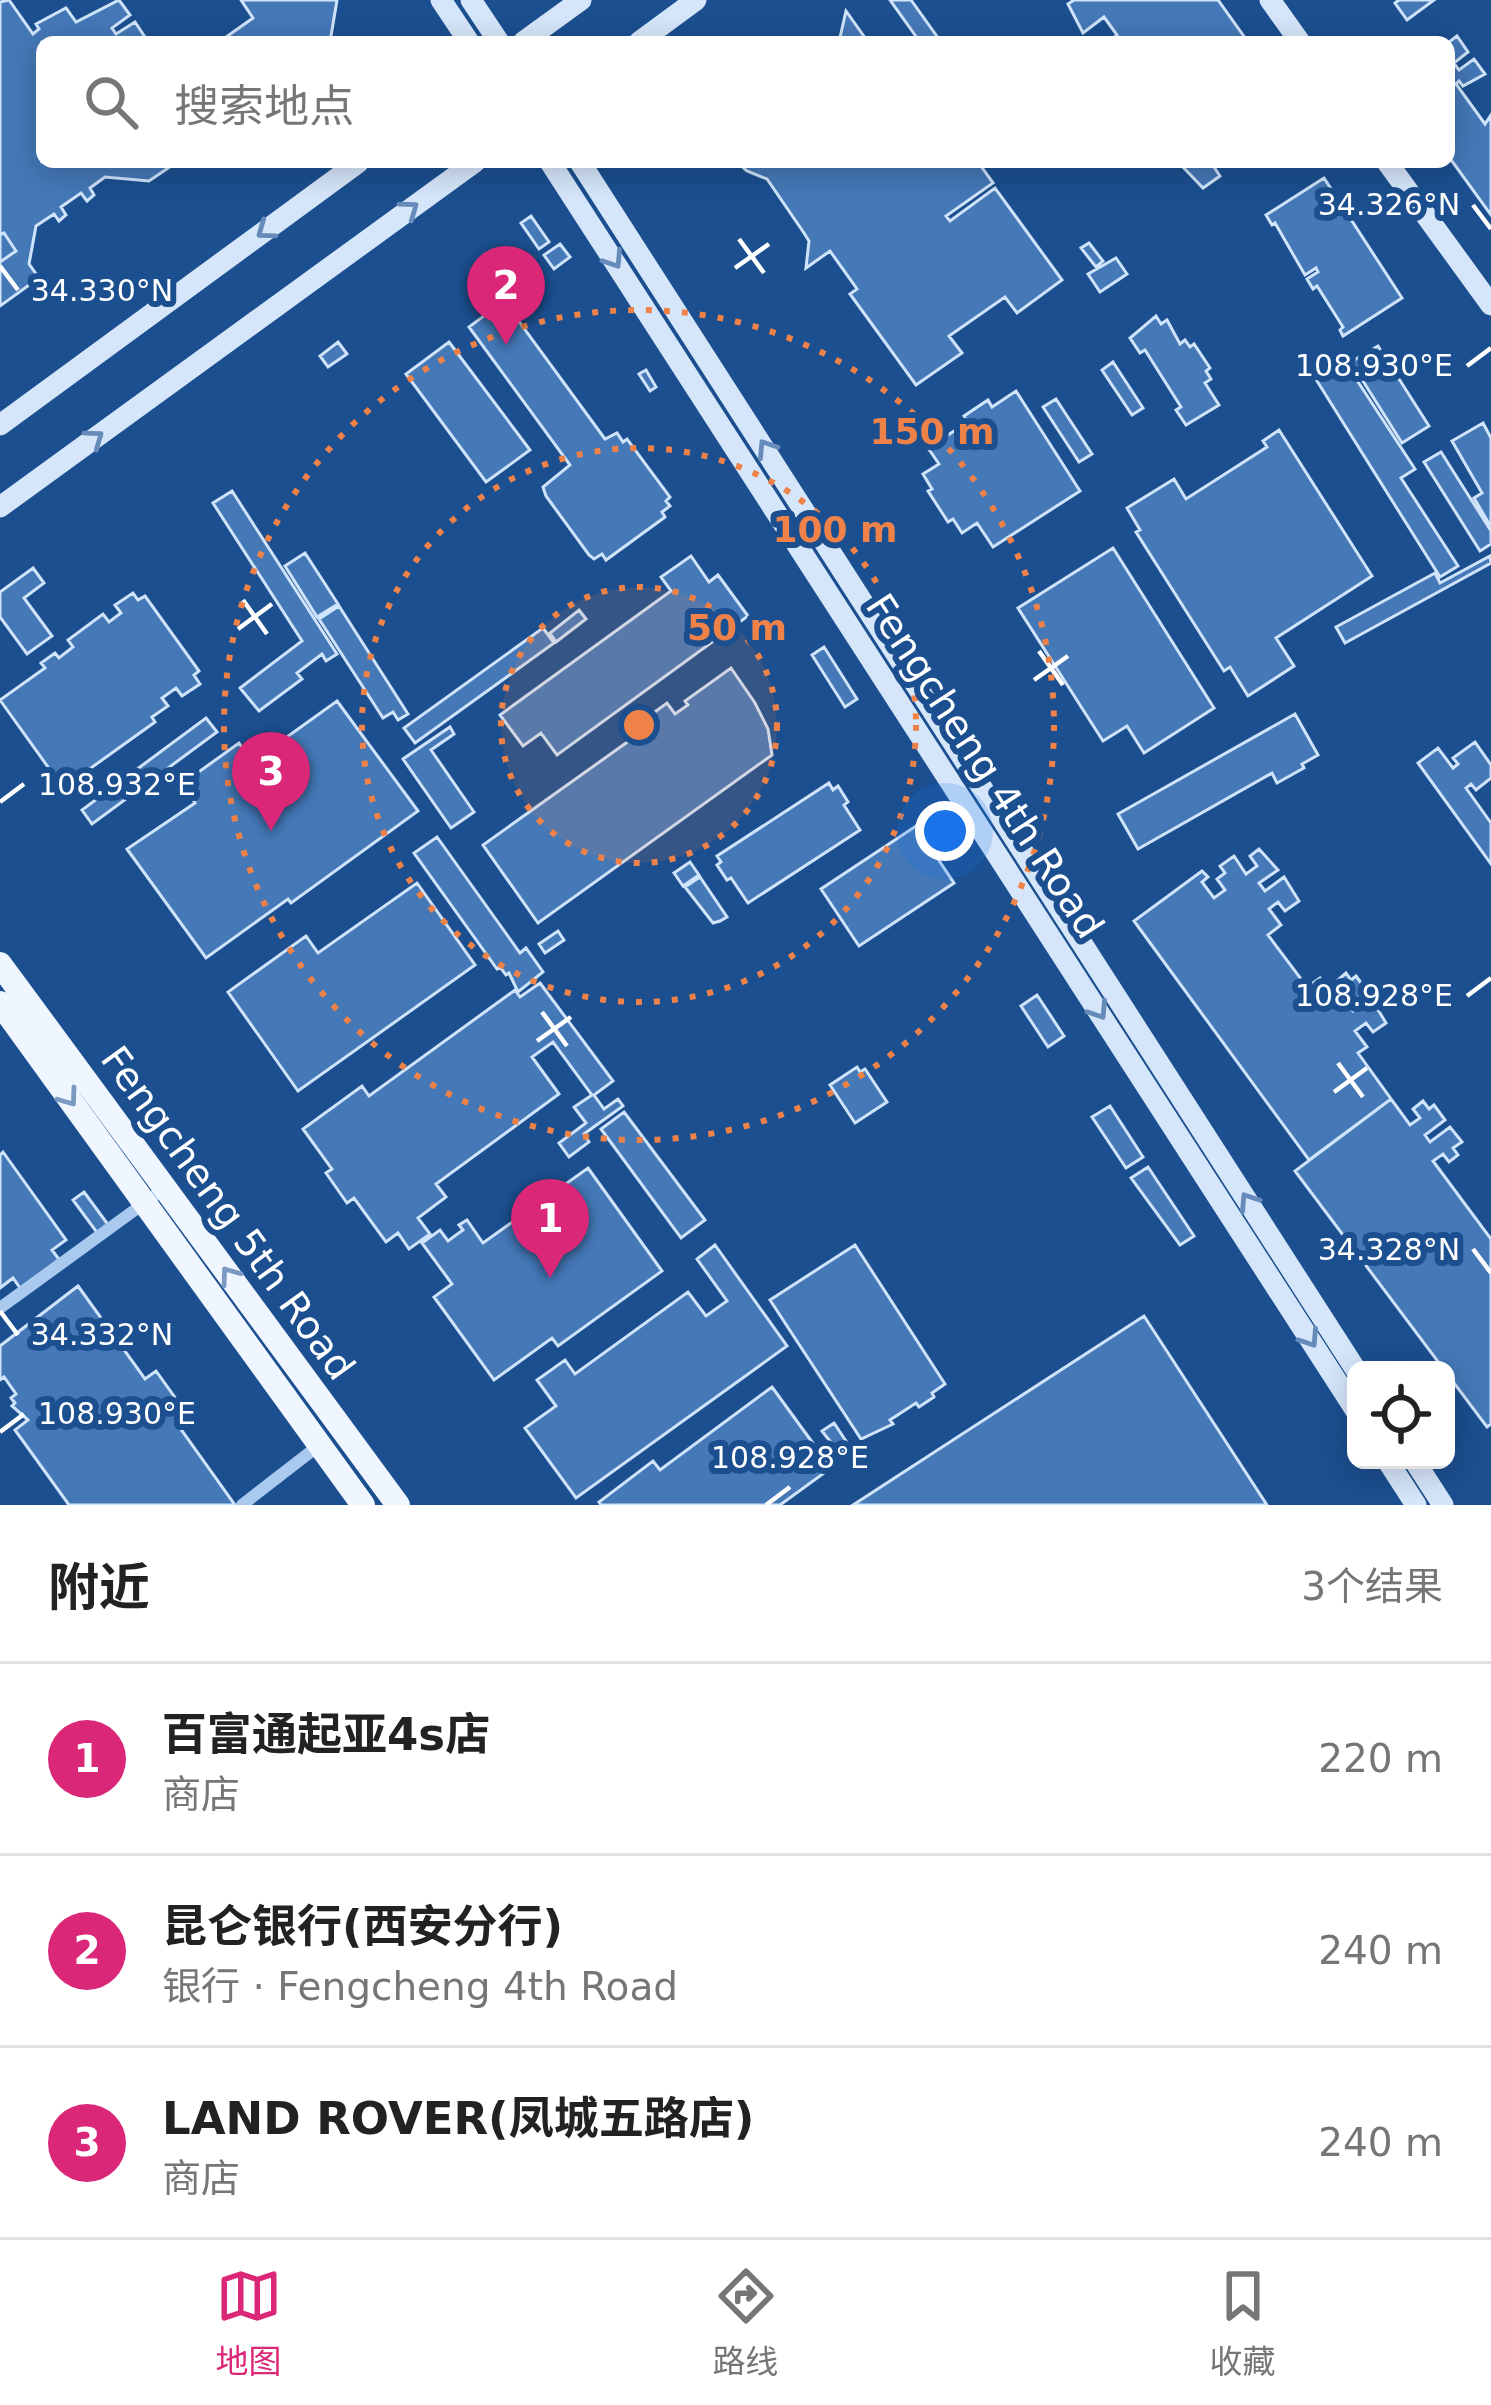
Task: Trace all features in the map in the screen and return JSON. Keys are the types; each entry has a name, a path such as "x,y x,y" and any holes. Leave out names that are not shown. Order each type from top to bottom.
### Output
{"main road":[{"name":"Fengcheng 5th Road","path":"0,964 363,1505"},
{"name":"Fengcheng 5th Road","path":"0,1003 341,1427 398,1505"}],"street":[{"path":"441,0 466,36"},
{"path":"471,0 495,36"},
{"path":"532,36 581,0"},
{"path":"647,36 696,0"},
{"path":"1270,0 1296,36"},
{"path":"0,425 351,168"},
{"path":"0,507 467,168"},
{"name":"Fengcheng 4th Road","path":"554,168 1347,1397"},
{"name":"Fengcheng 4th Road","path":"584,168 1351,1361"},
{"path":"1391,168 1491,305"},
{"path":"0,1308 155,1196"},
{"path":"242,1505 341,1427"},
{"path":"1393,1469 1416,1505"},
{"path":"1420,1469 1443,1505"}],"building":[{"path":"9,0 33,34 39,29 36,24 66,8 76,22 119,0 130,15 112,28 116,34 135,22 144,36 36,36 36,168 168,168 149,181 105,177 90,188 94,195 87,201 81,193 61,207 66,215 59,221 54,214 36,226 29,264 39,278 0,306 0,262 16,251 4,233 0,235 0,2"},
{"path":"241,0 337,0 331,36 228,36 253,18"},
{"path":"890,0 911,0 937,36 916,36"},
{"path":"1074,0 1218,0 1244,36 1116,36 1104,17 1083,33 1068,4"},
{"path":"1434,0 1407,20 1395,3"},
{"path":"846,11 864,36 840,36"},
{"path":"1455,38 1468,52 1455,62"},
{"path":"1474,59 1485,74 1463,86 1459,81 1456,84 1485,124 1491,115 1491,215 1455,165 1455,64 1459,70"},
{"path":"744,168 982,168 993,183 946,216 950,221 995,188 1062,280 1017,313 1005,297 949,336 962,353 916,385 850,294 857,289 830,251 806,268 809,241 767,179"},
{"path":"1184,168 1215,168 1220,176 1203,188"},
{"path":"1324,178 1402,298 1343,336 1343,327 1317,286 1313,289 1307,279 1318,272 1316,268 1305,275 1266,215"},
{"path":"531,216 549,242 539,249 521,223"},
{"path":"4,233 16,251 0,262 0,235"},
{"path":"1089,243 1103,261 1096,267 1081,248"},
{"path":"560,244 570,257 554,269 544,255"},
{"path":"1116,258 1127,274 1100,292 1088,274"},
{"path":"504,301 605,439 617,433 623,442 627,439 670,497 666,501 670,506 662,512 665,517 606,560 602,554 594,559 589,555 546,496 543,487 570,465 469,327"},
{"path":"1156,316 1161,324 1167,320 1180,344 1185,340 1190,347 1194,344 1210,368 1206,371 1211,379 1205,383 1219,405 1186,425 1176,410 1181,407 1145,350 1140,353 1130,338"},
{"path":"338,342 347,354 328,367 320,356"},
{"path":"449,342 530,450 486,482 406,374"},
{"path":"1378,346 1429,426 1402,443 1351,362"},
{"path":"1113,362 1143,408 1132,415 1102,370"},
{"path":"1345,362 1415,469 1401,478 1458,566 1440,577 1317,381"},
{"path":"646,370 656,387 650,391 639,374"},
{"path":"1016,391 1080,491 993,547 977,523 962,533 953,519 948,522 923,474 939,464 928,448 968,422 964,416 988,400 992,407"},
{"path":"1056,399 1092,454 1079,462 1043,407"},
{"path":"1483,423 1491,438 1491,527 1474,498 1482,493 1452,441"},
{"path":"1279,430 1372,576 1276,638 1294,666 1248,696 1230,667 1224,671 1136,532 1140,530 1127,508 1174,479 1186,499 1267,447 1263,441"},
{"path":"1441,452 1491,531 1491,544 1480,551 1424,462"},
{"path":"232,491 337,654 326,661 322,654 297,673 302,679 259,711 240,688 302,641 213,503"},
{"path":"1113,548 1214,708 1144,753 1127,726 1103,741 1018,608"},
{"path":"305,553 338,604 317,617 285,566"},
{"path":"691,556 709,582 718,575 748,616 557,755 541,733 523,746 500,715 671,591 661,577"},
{"path":"1490,556 1491,563 1345,643 1336,627 1435,573 1440,583"},
{"path":"33,568 44,583 24,598 52,636 27,654 0,617 0,592"},
{"path":"133,593 138,600 145,596 199,671 194,675 200,684 182,696 176,688 162,698 168,706 152,717 155,722 63,788 0,700 45,668 41,663 73,647 68,640 103,614 109,622 121,613 115,605"},
{"path":"339,606 408,714 398,720 393,712 383,718 319,619"},
{"path":"579,610 586,619 556,642 550,633"},
{"path":"543,628 554,643 415,743 404,728"},
{"path":"824,647 857,699 845,707 812,655"},
{"path":"731,668 768,729 772,755 538,923 483,845 626,743 653,730 645,719 667,703 675,714 688,705 685,701"},
{"path":"337,701 418,811 206,958 127,849 195,803 182,784 239,743 252,762"},
{"path":"1295,714 1318,755 1302,764 1304,768 1277,783 1272,773 1138,849 1118,814"},
{"path":"206,718 217,732 92,824 82,810"},
{"path":"450,727 454,734 431,750 474,812 451,828 403,759"},
{"path":"1475,742 1491,765 1491,778 1476,790 1471,784 1466,788 1491,823 1491,864 1418,763 1438,748 1453,768 1458,764 1453,758"},
{"path":"829,783 833,790 838,786 860,830 748,903 717,865 721,862 717,856"},
{"path":"916,826 954,883 859,946 821,889"},
{"path":"437,837 520,953 526,948 543,972 518,992 509,973 497,969 414,853"},
{"path":"1259,849 1278,870 1259,883 1265,891 1284,877 1299,901 1285,911 1278,902 1269,909 1281,925 1268,935 1307,987 1320,978 1333,995 1344,988 1338,980 1346,973 1351,980 1356,976 1367,991 1348,1004 1353,1011 1371,998 1386,1023 1373,1032 1366,1023 1355,1031 1367,1047 1358,1053 1391,1099 1309,1160 1134,921 1202,871 1208,877 1202,882 1214,898 1225,890 1217,879 1225,873 1220,866 1234,856 1246,874 1257,866 1250,856"},
{"path":"690,862 699,875 683,886 674,873"},
{"path":"700,877 727,917 720,921 713,923 685,887"},
{"path":"417,883 475,965 298,1091 228,992 306,936 318,953"},
{"path":"558,931 564,940 545,953 539,944"},
{"path":"540,983 613,1081 594,1095 604,1109 618,1099 623,1106 584,1134 589,1142 569,1157 559,1143 586,1123 574,1107 592,1095 553,1042 532,1057 559,1094 436,1184 446,1197 418,1218 430,1234 409,1249 398,1233 386,1242 354,1198 347,1203 326,1173 332,1169 303,1129 362,1086 369,1096 515,990 520,997"},
{"path":"1037,995 1064,1036 1048,1047 1021,1006"},
{"path":"857,1067 860,1072 865,1069 887,1102 855,1123 830,1085"},
{"path":"1391,1099 1410,1125 1420,1118 1413,1109 1423,1101 1429,1109 1434,1105 1445,1120 1425,1135 1430,1142 1450,1127 1462,1142 1453,1148 1458,1155 1449,1162 1443,1154 1433,1161 1491,1239 1491,1424 1487,1427 1455,1384 1455,1361 1438,1361 1295,1171"},
{"path":"1110,1106 1143,1157 1126,1168 1092,1117"},
{"path":"624,1112 705,1220 681,1238 601,1129"},
{"path":"3,1152 66,1240 52,1250 64,1266 25,1295 13,1278 0,1288"},
{"path":"1148,1167 1194,1236 1180,1245 1131,1178"},
{"path":"588,1168 662,1271 558,1346 552,1338 494,1380 434,1297 452,1284 422,1243 440,1230 448,1241 463,1230 459,1225 467,1220 483,1243"},
{"path":"84,1192 112,1230 101,1238 73,1200"},
{"path":"715,1245 787,1346 576,1498 525,1428 556,1406 537,1380 565,1360 575,1374 688,1292 706,1316 727,1301 697,1259"},
{"path":"855,1245 945,1384 919,1407 916,1403 890,1420 893,1424 861,1439 770,1300"},
{"path":"78,1286 145,1379 156,1371 189,1417 178,1425 235,1505 69,1505 15,1430 28,1420 12,1406 16,1394 4,1377 0,1380 0,1346"},
{"path":"1144,1316 1267,1505 853,1505"},
{"path":"772,1387 831,1468 780,1505 601,1505 653,1461 660,1470"},
{"path":"834,1423 850,1447 840,1454 822,1431"}],"place":[{"name":"昆仑银行(西安分行)","path":"506,345"},
{"name":"LAND ROVER(凤城五路店)","path":"271,831"},
{"name":"百富通起亚4s店","path":"550,1278"}]}
